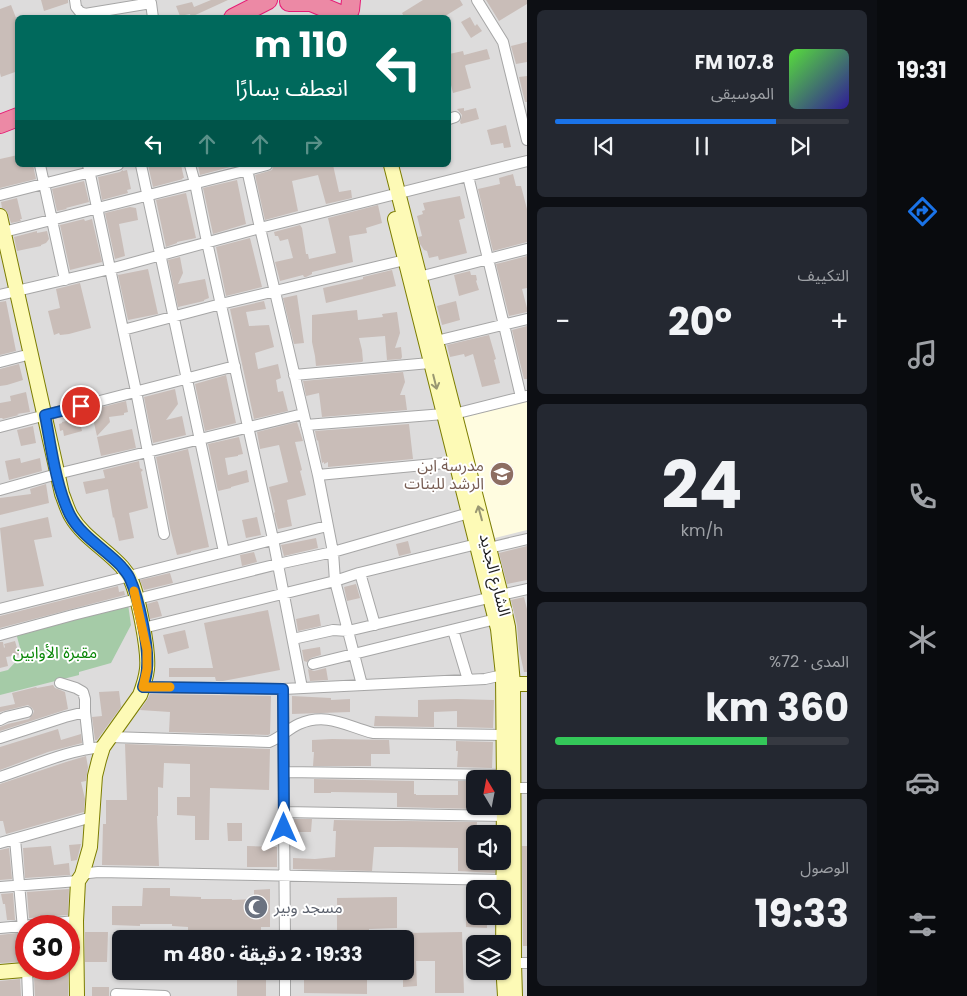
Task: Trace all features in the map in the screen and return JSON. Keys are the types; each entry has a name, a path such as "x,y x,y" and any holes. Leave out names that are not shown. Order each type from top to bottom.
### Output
{"highway":[{"path":"239,15 268,0"},
{"path":"264,15 291,1 311,2 346,8"},
{"path":"0,112 15,107"},
{"path":"0,124 15,118"}],"street":[{"path":"75,0 76,7 85,14 151,2 153,15"},
{"path":"477,0 503,42 527,140"},
{"path":"0,295 65,280 393,194 527,162"},
{"path":"40,167 65,280"},
{"path":"0,195 44,184 89,169 104,167"},
{"path":"141,167 224,552"},
{"path":"191,167 273,539 302,688"},
{"path":"2,232 195,183 247,167 318,475 333,552 335,581 362,685"},
{"name":"الشارع الجديد","path":"382,167 393,194 419,277 436,341 456,462 469,513 483,546"},
{"name":"الشارع الجديد","path":"391,167 393,194 405,260 430,363 449,414 496,596 508,628 512,680 512,785 520,963 515,996"},
{"path":"89,169 164,534"},
{"path":"306,425 449,414 524,396 504,325 468,176"},
{"path":"0,216 2,232 62,494 71,516 84,532 129,576 147,650 147,669 140,695 107,742 98,760 95,776 90,847 80,878 77,915"},
{"path":"419,277 527,249"},
{"path":"123,330 221,304 405,260"},
{"path":"436,341 527,320"},
{"path":"0,362 31,354"},
{"path":"294,375 430,363"},
{"path":"0,427 235,366"},
{"path":"0,490 57,474 303,414"},
{"path":"318,475 456,462"},
{"path":"0,635 136,599 333,552 469,513"},
{"path":"0,609 327,526"},
{"path":"143,628 335,581 360,572 483,546 527,539"},
{"path":"360,572 375,625"},
{"path":"293,640 333,630 348,631 527,589"},
{"name":"الشارع الجديد","path":"496,596 496,619 512,680 503,734 512,785 504,816 503,880"},
{"path":"313,664 496,619"},
{"path":"453,630 468,680"},
{"path":"143,687 283,689 485,679 512,680 527,674"},
{"path":"60,683 82,692 85,699 84,712 89,748"},
{"path":"283,689 285,930"},
{"path":"0,720 27,712"},
{"path":"0,738 84,712"},
{"path":"0,777 67,753 107,742 269,742 277,739 296,725 311,720 327,719 342,722 356,729 373,733 503,734"},
{"path":"284,772 512,785"},
{"path":"284,812 504,816"},
{"path":"0,843 92,817"},
{"path":"15,838 23,915"},
{"path":"0,887 80,878 89,873 98,872 503,880"},
{"name":"الشارع الجديد","path":"504,925 505,996"},
{"path":"0,928 15,927"},
{"path":"0,972 15,970"},
{"path":"27,980 28,996"},
{"path":"75,980 78,996"},
{"path":"285,980 285,996"},
{"path":"116,994 165,996"}],"shaded area":[{"path":"0,0 527,0 527,996 0,996"},
{"name":"مدرسة ابن الرشد للبنات","path":"527,401 527,530 495,538 461,418"}],"green space":[{"name":"مقبرة الأوابين","path":"128,604 131,625 111,663 79,672 79,675 0,695 0,672 8,670 22,655 16,633"}],"building":[{"path":"41,0 68,0 68,3 44,11"},
{"path":"211,0 228,0 195,15 180,15 176,6 192,2 194,7"},
{"path":"423,0 460,0 463,5 447,15 403,15 402,13"},
{"path":"486,0 527,0 527,4 499,21"},
{"path":"11,5 15,15 15,72 1,77 0,73 0,9"},
{"path":"470,17 475,26 477,24 482,31 471,38 461,22"},
{"path":"527,42 527,62 516,64 511,46"},
{"path":"487,49 490,59 466,65 471,88 453,93 451,85 451,54 463,51 464,55"},
{"path":"527,76 527,102 525,102 519,77"},
{"path":"464,108 464,111 476,108 479,119 461,124 462,115 457,109"},
{"path":"506,125 511,147 504,148 503,143 491,145 487,130"},
{"path":"15,156 15,167 33,167 36,179 0,188 0,159"},
{"path":"148,167 181,167 183,179 153,187"},
{"path":"198,167 230,167 200,175"},
{"path":"273,167 333,167 339,192 351,190 352,198 326,204 318,175 292,181 298,211 265,220 255,175 272,170"},
{"path":"127,170 131,189 127,190 128,193 102,200 98,177"},
{"path":"513,174 516,186 521,186 527,209 527,242 493,251 478,189 500,184 499,178"},
{"path":"237,180 246,224 213,234 203,188"},
{"path":"84,181 89,202 57,211 52,189"},
{"path":"186,193 196,238 177,242 166,247 156,200"},
{"path":"460,196 465,218 459,220 467,253 439,260 438,256 429,258 418,237 422,236 417,216 423,214 422,211 425,210 423,203"},
{"path":"17,198 22,219 20,219 21,221 11,223 6,210 2,208 1,202"},
{"path":"378,205 382,223 366,228 367,233 349,236 353,262 312,272 312,274 306,277 303,275 280,281 275,262 293,258 288,239 280,241 274,232 300,225 306,254 308,254 309,259 336,253 328,218"},
{"path":"130,207 136,208 138,220 119,224 125,256 115,259 105,213"},
{"path":"84,219 85,221 92,219 102,262 70,270 60,225"},
{"path":"37,231 37,233 47,231 49,239 46,243 41,246 17,251 14,237"},
{"path":"250,238 262,287 226,296 216,247"},
{"path":"527,256 527,288 522,289 527,312 509,316 496,264"},
{"path":"180,257 183,273 178,284 205,279 209,298 178,307 168,260"},
{"path":"148,269 158,314 128,320 118,275"},
{"path":"392,270 396,286 326,303 323,288"},
{"path":"470,271 471,275 476,275 479,290 459,296 454,275"},
{"path":"80,283 91,328 69,334 60,335 59,333 54,335 48,311 60,308 56,289"},
{"path":"297,295 304,343 294,344 283,298"},
{"path":"6,301 16,351 0,355 0,302"},
{"path":"264,301 266,309 246,312 249,326 269,325 274,347 255,353 258,369 278,364 281,378 276,380 278,392 283,391 288,411 254,419 230,309"},
{"path":"456,301 460,320 442,325 437,306"},
{"path":"357,310 358,320 383,317 382,314 397,312 400,333 395,348 401,347 401,359 387,360 385,336 359,338 362,362 316,366 312,342 312,315"},
{"path":"527,326 527,379 524,379 512,330"},
{"path":"489,335 500,383 482,387 473,354 465,357 464,354 450,357 447,345"},
{"path":"19,364 23,380 0,386 0,369"},
{"path":"403,372 405,382 400,395 405,395 407,410 322,417 319,393 306,396 303,381"},
{"path":"226,375 236,423 205,431 195,384"},
{"path":"175,389 178,404 166,420 182,416 186,435 153,443 144,397"},
{"path":"26,392 30,412 3,419 0,418 0,403 11,401 10,396"},
{"path":"126,401 128,412 124,413 124,415 109,417 110,422 97,436 91,410"},
{"path":"79,418 82,431 64,436 63,430 60,431 59,424"},
{"path":"297,422 303,441 295,442 306,495 287,500 292,526 278,529 269,487 288,482 279,445 260,449 257,432"},
{"path":"409,424 413,459 328,467 328,462 322,463 315,431"},
{"path":"33,426 36,443 21,446 17,430"},
{"path":"132,429 136,448 101,456 97,437"},
{"path":"239,437 243,454 225,458 228,475 247,470 249,482 218,491 208,444"},
{"path":"188,449 209,547 177,555 156,457"},
{"path":"20,458 21,463 40,458 42,471 9,480 5,461"},
{"path":"139,461 140,468 143,470 141,472 148,508 129,513 134,538 119,541 108,489 86,494 83,482 105,478 103,470"},
{"path":"46,484 49,503 0,515 0,498 31,494 30,489"},
{"path":"48,517 52,537 34,540 44,586 7,592 0,528"},
{"path":"257,517 261,535 246,538 242,520"},
{"path":"316,538 318,548 284,556 281,545"},
{"path":"408,541 411,553 399,556 396,544"},
{"path":"527,546 527,580 507,584 499,553"},
{"path":"254,552 257,562 242,566 240,555"},
{"path":"170,573 173,583 144,590 140,580"},
{"path":"356,584 360,598 347,601 344,587"},
{"path":"118,586 119,592 124,591 125,595 0,628 0,616"},
{"path":"524,597 527,609 527,672 524,672 511,600"},
{"path":"157,601 162,616 150,619 147,604"},
{"path":"268,610 280,670 223,681 216,681 215,677 169,677 169,668 213,668 204,623"},
{"path":"319,614 321,626 298,631 296,619"},
{"path":"185,630 189,648 168,654 163,635"},
{"path":"15,641 19,655 6,657 8,666 0,668 0,642 3,642 4,648 4,644"},
{"path":"320,647 321,655 311,658 307,662 304,661 302,650"},
{"path":"326,668 328,680 310,681 308,669 314,671"},
{"path":"53,685 55,688 65,692 68,709 0,731 0,727 29,719 34,711 28,705 0,712 0,707 15,704 12,693"},
{"path":"119,691 121,707 97,740 95,740 92,717 102,716 99,692"},
{"path":"150,694 271,696 270,734 169,732 170,712 140,710"},
{"path":"292,696 331,698 331,700 350,699 350,712 292,714"},
{"path":"418,700 494,700 493,728 457,727 457,711 434,712 434,727 374,726 375,716 418,717"},
{"path":"58,729 61,740 81,734 82,743 48,752 0,770 0,747"},
{"path":"312,740 389,740 390,754 371,754 371,766 313,766 314,752 312,752"},
{"path":"456,741 493,742 492,768 457,767 458,751 456,751"},
{"path":"125,744 270,749 269,790 210,788 209,840 195,840 195,816 177,815 177,797 190,797 190,764 164,763 163,788 158,787 159,866 102,865 103,824 106,824 106,800 127,800"},
{"path":"86,756 88,767 86,781 81,782 85,799 84,812 6,834 3,821 0,821 0,784"},
{"path":"314,779 414,781 414,794 416,795 458,795 458,781 466,781 466,809 397,807 397,793 314,793"},
{"path":"294,819 312,819 311,832 294,832"},
{"path":"334,820 477,822 477,825 466,825 466,870 495,870 495,873 458,871 458,848 374,847 372,871 293,869 293,858 315,859 335,857 336,831 333,831"},
{"path":"227,823 242,823 242,841 228,841"},
{"path":"81,844 77,860 71,861 69,845"},
{"path":"51,846 54,865 69,863 70,875 25,878 23,848"},
{"path":"247,846 277,847 277,867 247,867"},
{"path":"522,846 527,846 527,946 523,946"},
{"path":"9,848 12,879 0,880 0,850"},
{"path":"143,888 170,888 170,896 232,900 254,899 254,890 270,889 270,927 261,927 261,930 188,930 188,927 172,926 172,924 112,925 112,906 142,906"},
{"path":"69,889 68,915 29,915 27,892"},
{"path":"13,893 15,920 7,920 5,904 3,904 1,894"},
{"path":"397,897 397,928 337,930 337,898"},
{"path":"466,925 487,925 487,928 466,927"},
{"path":"85,932 108,932 107,962 85,962"},
{"path":"462,932 464,993 435,993 435,961 416,961 417,986 403,987 403,980 414,980 414,933"},
{"path":"15,933 15,962 0,963 0,935"},
{"path":"20,980 21,996 0,996 0,981"},
{"path":"34,980 68,980 68,996 35,996"},
{"path":"237,980 266,980 266,996 237,996"},
{"path":"304,980 367,980 367,994 304,993"},
{"path":"92,987 109,987 109,996 92,996"}],"slow traffic":[{"path":"134,591 147,650 147,669 143,687 170,687"}],"place":[{"name":"مدرسة ابن الرشد للبنات","path":"502,474"},
{"name":"مسجد وبير","path":"256,907"}],"route":[{"path":"81,406 45,415 57,474 62,494 71,516 84,532 129,576 134,588 147,650 147,669 143,687 283,689 284,828"}]}
